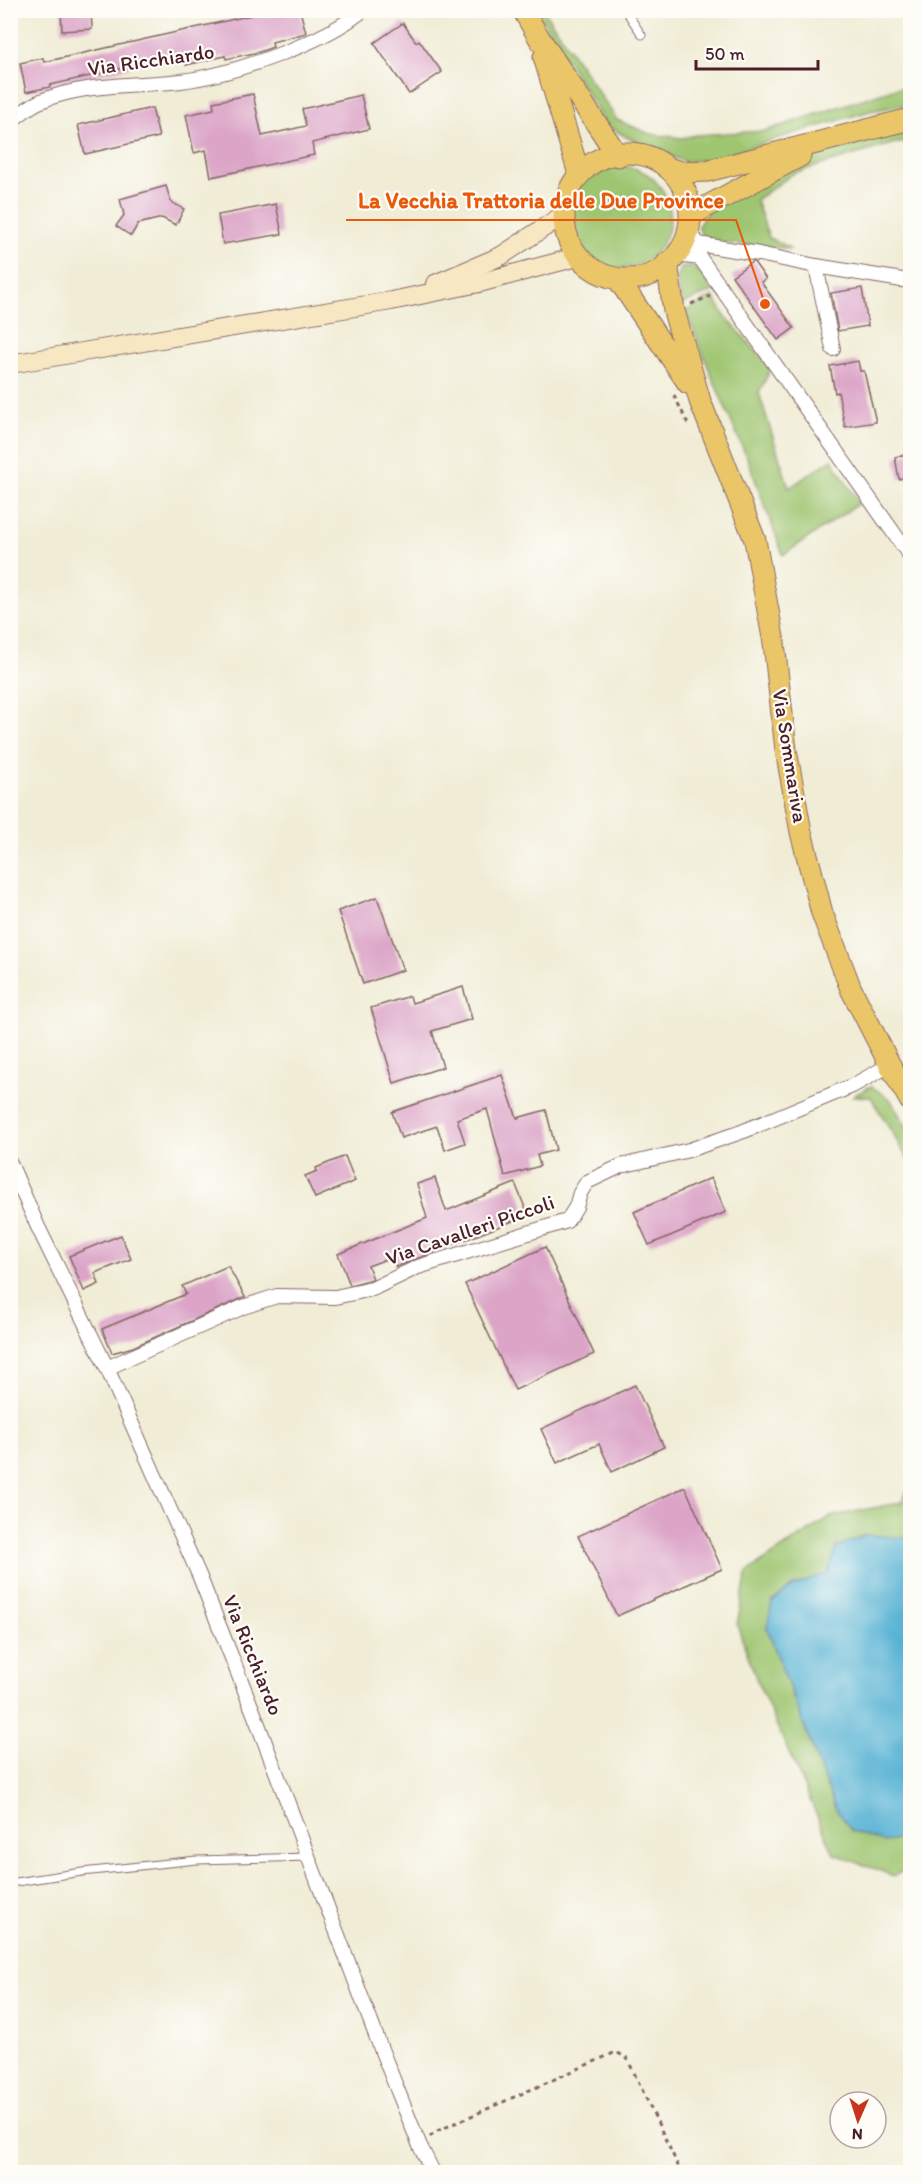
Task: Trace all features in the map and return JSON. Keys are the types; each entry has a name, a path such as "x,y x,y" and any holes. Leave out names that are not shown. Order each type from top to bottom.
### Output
{"main road":[{"path":"523,10 618,156"},
{"path":"538,36 579,174"},
{"path":"668,168 681,172 707,171 910,119"},
{"path":"693,230 687,194 676,175 660,161 640,153 600,158 579,174 571,184 564,202 563,215 567,240 577,257 592,270 611,278 632,280 651,275 672,259 693,230 742,185 844,135"},
{"path":"326,312 436,284 501,256 563,215"},
{"path":"10,364 391,302 479,283 577,257"},
{"path":"672,259 674,311 700,401"},
{"path":"618,279 700,401"},
{"name":"Via Sommariva","path":"700,401 755,540 774,643 786,750 801,832 822,913 851,989 910,1100"}],"street":[{"name":"Via Ricchiardo","path":"14,119 39,101 68,93 103,87 184,80 243,67 326,34 351,20 363,10"},
{"path":"693,230 700,258 910,556"},
{"path":"693,230 759,254 902,280"},
{"path":"672,259 700,258"},
{"path":"816,266 832,349"},
{"name":"Via Cavalleri Piccoli","path":"107,1368 243,1307 277,1296 335,1297 372,1289 418,1267 567,1221 587,1182 621,1166 689,1150 744,1131 852,1086 890,1065"},
{"name":"Via Ricchiardo","path":"10,1163 38,1227 107,1368 199,1575 420,2146 433,2172"}],"lane":[{"path":"625,10 642,35"},
{"path":"10,83 14,119"},
{"path":"10,1883 82,1872 197,1860 308,1857"}],"path":[{"path":"420,2146 435,2132 616,2052 627,2058 681,2172"}],"green space":[{"path":"537,11 544,11 617,120 650,134 682,138 696,135 765,131 893,89 910,87 910,104 870,111 717,158 685,162 628,138 606,125"},
{"path":"910,130 910,142 895,143 794,173 756,200 769,238 791,249 716,242 702,236 698,226 708,210 787,167 830,150"},
{"path":"619,166 638,170 655,181 666,198 670,217 666,236 655,253 638,264 619,268 600,264 583,253 572,236 568,217 572,198 583,181 600,170"},
{"path":"689,265 701,273 713,291 681,305 677,278 681,268"},
{"path":"713,296 724,315 771,368 759,393 789,488 832,459 859,503 783,555 748,460 686,311"},
{"path":"871,1086 890,1099 910,1133 910,1163 871,1097 853,1096"},
{"path":"910,1485 910,1538 892,1538 829,1573 793,1586 767,1628 835,1808 883,1842 910,1836 910,1867 894,1876 834,1854 758,1683 737,1625 747,1572 830,1517 902,1502"}],"water":[{"path":"865,1535 910,1538 910,1836 883,1842 852,1831 835,1808 767,1628 772,1602 793,1586 828,1573 837,1547"}],"building":[{"path":"61,10 91,10 92,29 62,31"},
{"path":"274,10 300,10 306,33 272,42 273,47 259,52 226,59 225,56 186,65 183,55 26,92 20,63 43,58 44,62"},
{"path":"403,23 416,42 419,40 442,72 409,94 374,43"},
{"path":"253,94 262,136 306,126 302,109 361,95 369,129 312,143 314,155 211,177 206,150 194,153 186,115 214,109 213,102"},
{"path":"152,108 159,137 85,154 78,125"},
{"path":"166,186 171,202 184,209 176,225 162,218 138,224 131,236 116,226 124,215 120,199"},
{"path":"276,204 282,234 223,244 218,215"},
{"path":"752,262 766,279 761,282 794,328 778,340 732,276"},
{"path":"862,288 868,326 838,331 831,293"},
{"path":"858,361 860,371 864,371 876,422 845,427 830,366"},
{"path":"910,453 910,477 899,479 895,457"},
{"path":"377,897 403,970 363,984 338,911"},
{"path":"463,987 472,1019 432,1031 443,1067 394,1083 371,1008 410,996 412,1003"},
{"path":"502,1075 517,1118 546,1110 556,1150 537,1155 540,1166 505,1176 487,1109 457,1119 465,1143 445,1150 437,1126 401,1138 392,1112"},
{"path":"345,1156 355,1181 315,1198 305,1176 317,1171 316,1168"},
{"path":"435,1178 446,1211 515,1183 528,1215 396,1267 392,1257 368,1266 373,1279 350,1285 338,1254 427,1218 417,1184"},
{"path":"711,1178 726,1212 649,1245 634,1212"},
{"path":"121,1235 131,1259 95,1273 99,1284 84,1291 69,1256"},
{"path":"545,1247 594,1354 515,1390 465,1284"},
{"path":"228,1266 245,1297 133,1347 112,1353 102,1329 186,1294 182,1286"},
{"path":"635,1385 664,1447 612,1472 599,1444 557,1463 541,1429"},
{"path":"685,1487 722,1569 617,1616 578,1536"}],"place":[{"name":"La Vecchia Trattoria delle Due Province","path":"765,304"}]}
